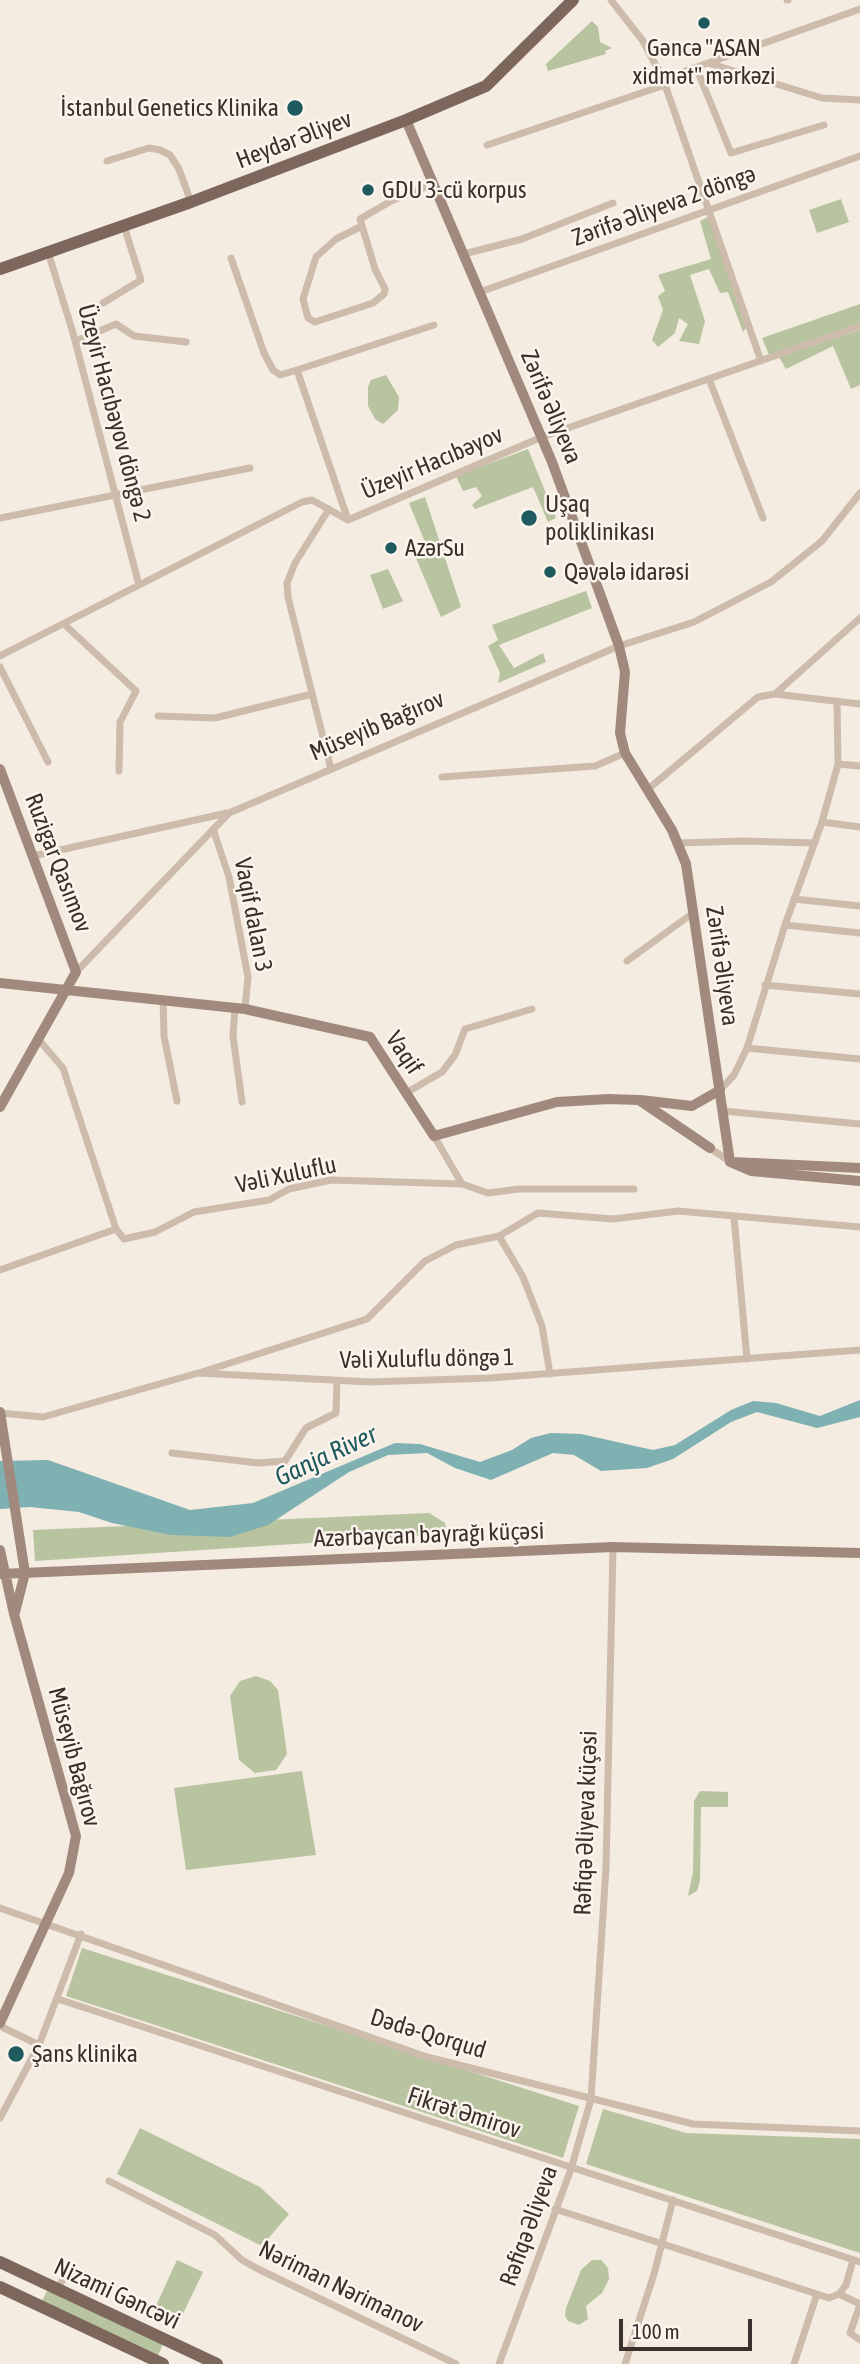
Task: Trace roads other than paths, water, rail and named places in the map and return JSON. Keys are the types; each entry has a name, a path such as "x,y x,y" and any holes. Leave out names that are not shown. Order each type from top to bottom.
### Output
{"main road":[{"name":"Heydər Əliyev","path":"0,269 191,202 406,120 486,86 573,0"},
{"name":"Nizami Gəncəvi","path":"0,2262 217,2364"},
{"name":"Nizami Gəncəvi","path":"0,2287 163,2364"}],"street":[{"path":"611,0 643,41 664,82 761,360"},
{"path":"487,145 860,9"},
{"path":"707,63 822,98 860,100"},
{"path":"696,67 731,153 824,125"},
{"name":"Zərifə Əliyeva","path":"406,120 542,437 619,646 625,672 621,733 625,753 679,843 686,864 730,1162"},
{"path":"107,161 149,148 160,150 170,155 179,169 191,202"},
{"name":"Zərifə Əliyeva 2 döngə","path":"480,292 860,156"},
{"path":"360,227 337,239 316,257 303,299 308,318 315,322 373,303 384,294 385,289 360,227 363,215 433,184"},
{"path":"464,254 522,239 613,203"},
{"path":"103,303 141,281 124,226"},
{"name":"Üzeyir Hacıbəyov döngə 2","path":"48,252 75,341 139,585"},
{"path":"231,258 264,353 272,370 280,375 434,325"},
{"path":"75,341 116,324 134,336 186,342"},
{"name":"Üzeyir Hacıbəyov","path":"0,656 302,502 312,500 348,520 542,437 860,326"},
{"path":"297,370 348,520"},
{"path":"709,379 763,518"},
{"path":"0,518 250,468"},
{"name":"Müseyib Bağırov","path":"0,1107 76,972 229,813 619,646 694,622 771,582 822,541 860,493"},
{"path":"328,509 295,563 287,583 288,597 331,769"},
{"path":"775,694 860,618"},
{"path":"64,624 136,691 120,722 119,771"},
{"path":"0,667 48,762"},
{"path":"158,716 215,719 312,694"},
{"path":"647,790 758,697 775,694 860,704"},
{"path":"634,1189 519,1189 488,1193 461,1184 434,1136 557,1102 639,1100 692,1106 720,1090 734,1075 747,1048 765,985 822,822 838,765 837,701"},
{"path":"442,777 595,766 625,753"},
{"path":"838,765 860,766"},
{"name":"Ruzigar Qasımov","path":"0,769 76,972"},
{"path":"33,856 229,813"},
{"path":"822,822 860,827"},
{"name":"Vaqif dalan 3","path":"213,829 229,877 248,977 233,1036 242,1102"},
{"path":"679,843 814,843"},
{"path":"794,899 860,906"},
{"path":"628,961 693,913"},
{"path":"785,925 860,933"},
{"name":"Vaqif","path":"0,983 240,1008 370,1037 434,1136"},
{"path":"765,985 860,994"},
{"path":"163,999 164,1036 177,1101"},
{"path":"406,1093 442,1072 455,1055 465,1029 532,1009"},
{"path":"0,1270 116,1229 63,1068 38,1039"},
{"path":"747,1048 860,1059"},
{"path":"639,1100 730,1162 751,1171 860,1181"},
{"path":"723,1111 860,1124"},
{"path":"730,1162 860,1168"},
{"name":"Vəli Xuluflu","path":"116,1229 124,1240 155,1232 194,1212 269,1200 289,1189 331,1180 461,1184"},
{"path":"198,1373 367,1319 425,1261 456,1245 499,1236 538,1213 613,1219 678,1211 860,1227"},
{"path":"734,1217 747,1359"},
{"path":"499,1236 523,1277 542,1326 550,1374"},
{"name":"Vəli Xuluflu döngə 1","path":"0,1412 43,1418 198,1373 337,1381 410,1381 550,1374 860,1350"},
{"path":"172,1453 258,1463 285,1461 306,1428 336,1413 337,1381"},
{"path":"0,1412 25,1573 14,1614"},
{"name":"Azərbaycan bayrağı küçəsi","path":"2,1574 613,1547 860,1553"},
{"name":"Rəfiqə Əliyeva küçəsi","path":"591,2099 606,1868 613,1547"},
{"name":"Müseyib Bağırov","path":"0,1550 2,1574 76,1836 69,1872 0,2024"},
{"name":"Dədə-Qorqud","path":"0,1908 426,2057 693,2124 860,2131"},
{"path":"0,2118 39,2045 80,1934"},
{"name":"Fikrət Əmirov","path":"58,1999 857,2261"},
{"path":"0,2024 39,2045"},
{"name":"Rəfiqə Əliyeva","path":"499,2364 571,2169 591,2099"},
{"name":"Nəriman Nərimanov","path":"109,2181 215,2235 242,2260 456,2364"},
{"path":"625,2364 673,2200"},
{"path":"555,2210 830,2298 839,2294 857,2261"},
{"path":"57,2289 66,2275"},
{"path":"794,2364 817,2294"},
{"path":"839,2294 860,2304 850,2333 860,2340"}],"water":[{"path":"860,1400 860,1417 817,1428 757,1412 731,1422 673,1459 647,1468 601,1471 574,1455 553,1453 491,1480 455,1468 427,1453 388,1455 349,1472 268,1525 230,1537 171,1535 112,1523 79,1512 30,1507 0,1509 0,1461 48,1460 190,1510 253,1503 395,1443 420,1444 480,1462 512,1450 531,1438 551,1433 581,1434 653,1450 675,1445 731,1410 753,1401 776,1403 820,1416"}],"place":[{"name":"Gəncə \"ASAN xidmət\" mərkəzi","path":"704,23"},
{"name":"İstanbul Genetics Klinika","path":"295,108"},
{"name":"GDU 3-cü korpus","path":"368,190"},
{"name":"Uşaq poliklinikası","path":"529,518"},
{"name":"AzərSu","path":"391,548"},
{"name":"Qəvələ idarəsi","path":"550,572"},
{"name":"Şans klinika","path":"16,2054"}],"water label":[{"name":"Ganja River","path":"326,1456"}]}
